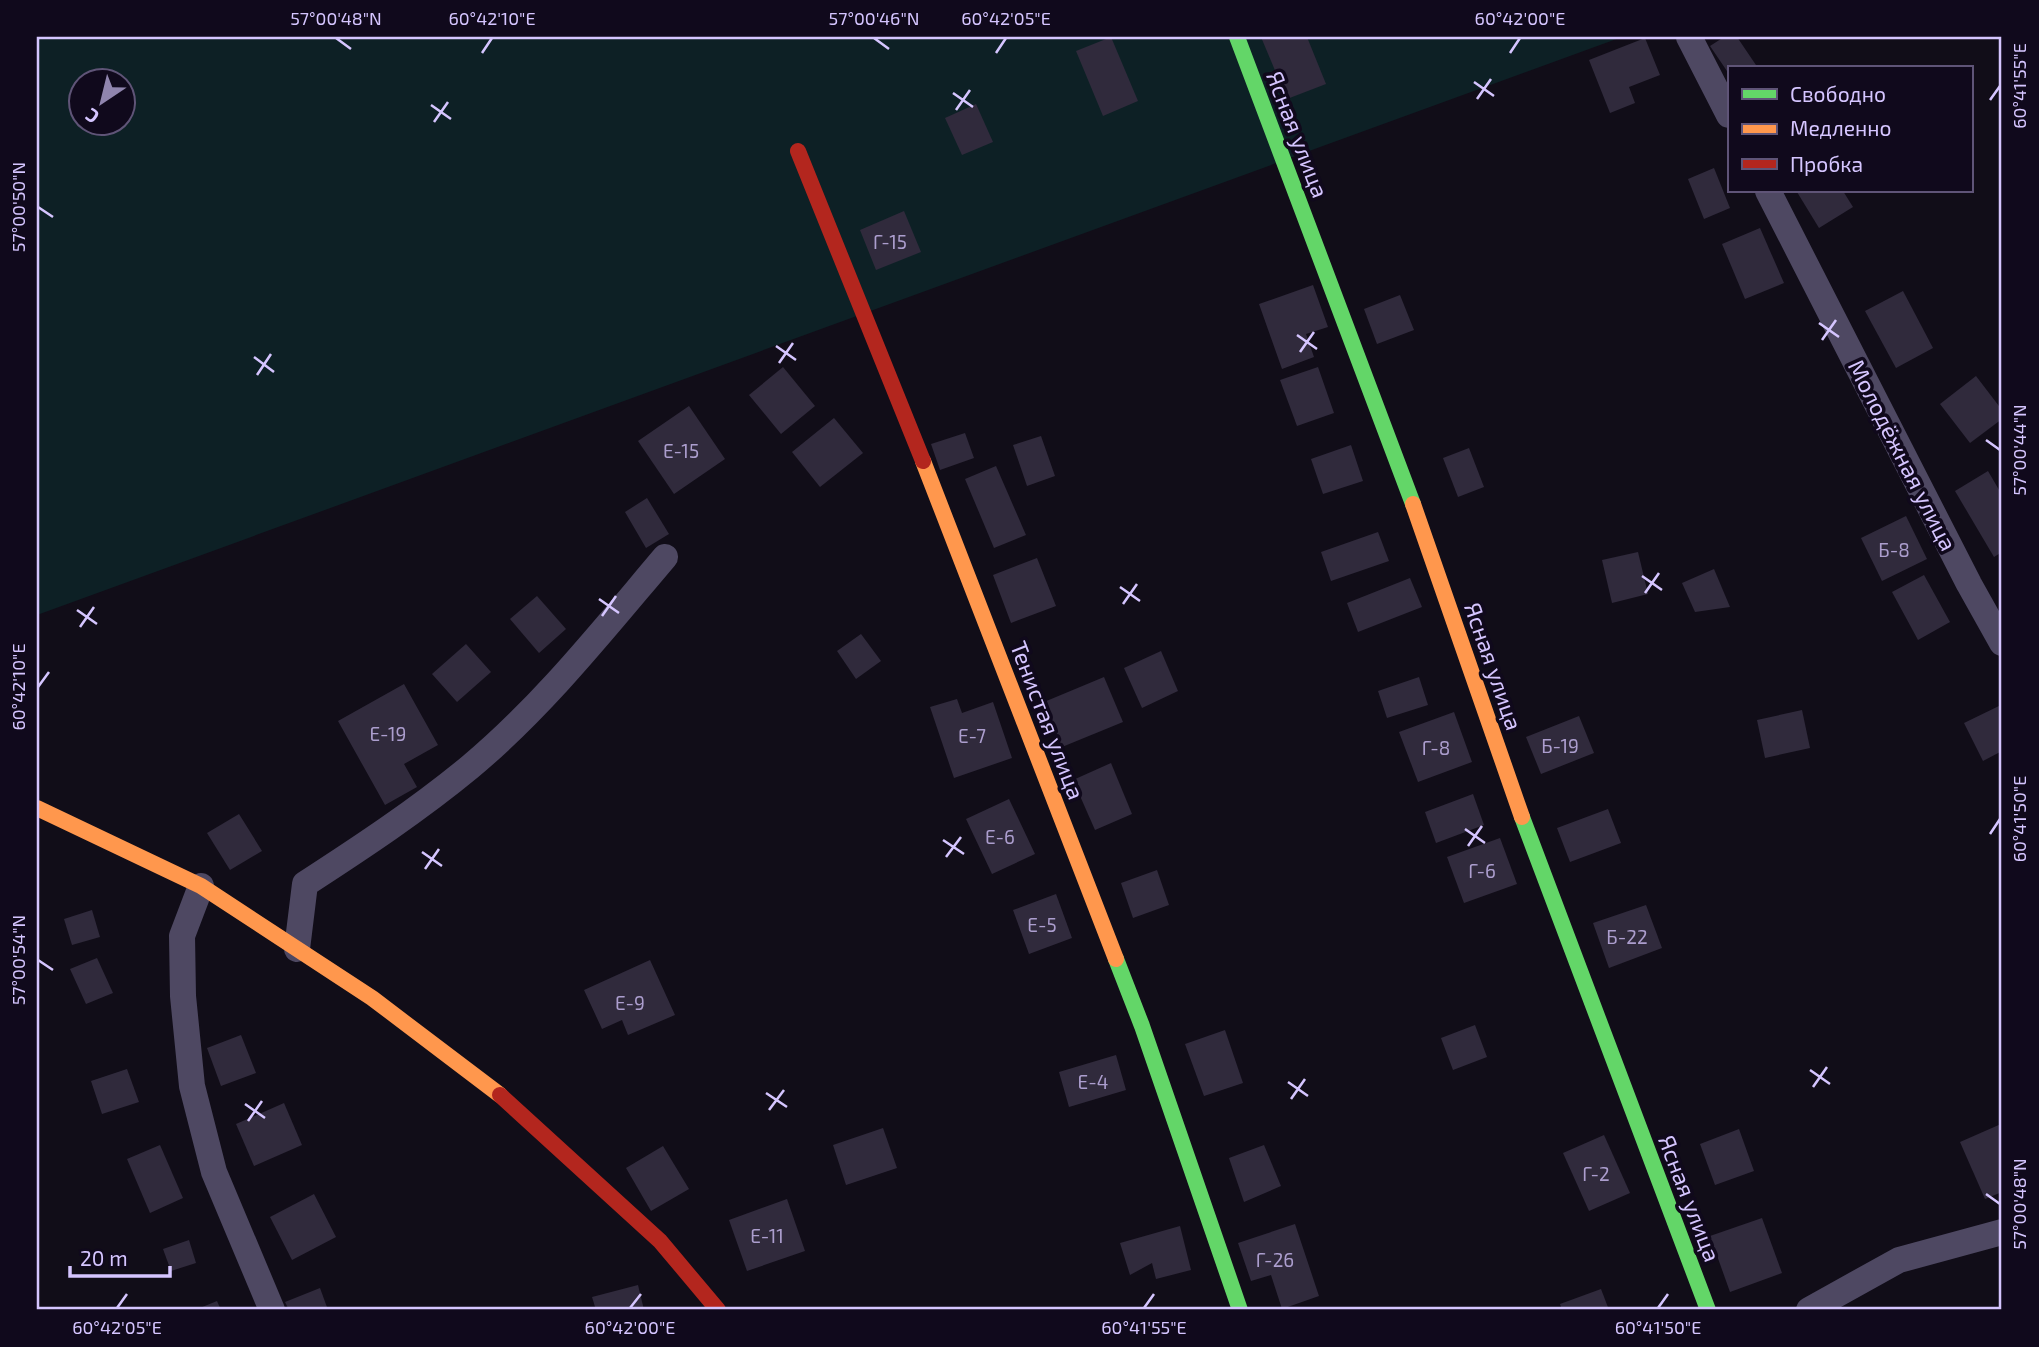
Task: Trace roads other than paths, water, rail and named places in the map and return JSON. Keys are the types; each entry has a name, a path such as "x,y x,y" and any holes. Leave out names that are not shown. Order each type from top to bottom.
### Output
{"street":[{"name":"Ясная улица","path":"1237,37 1414,507 1526,829 1708,1310"},
{"path":"1689,37 1728,113"},
{"name":"Тенистая улица","path":"798,151 902,406 1142,1026 1240,1310"},
{"name":"Молодёжная улица","path":"1769,192 1969,584 2002,643"},
{"path":"297,949 305,884 385,832 471,766 555,686 665,557"},
{"path":"37,808 201,886 372,998 504,1098 660,1241 718,1310"},
{"path":"201,886 182,936 183,996 192,1086 214,1172 272,1310"},
{"path":"1809,1310 1899,1260 2002,1232"}]}
